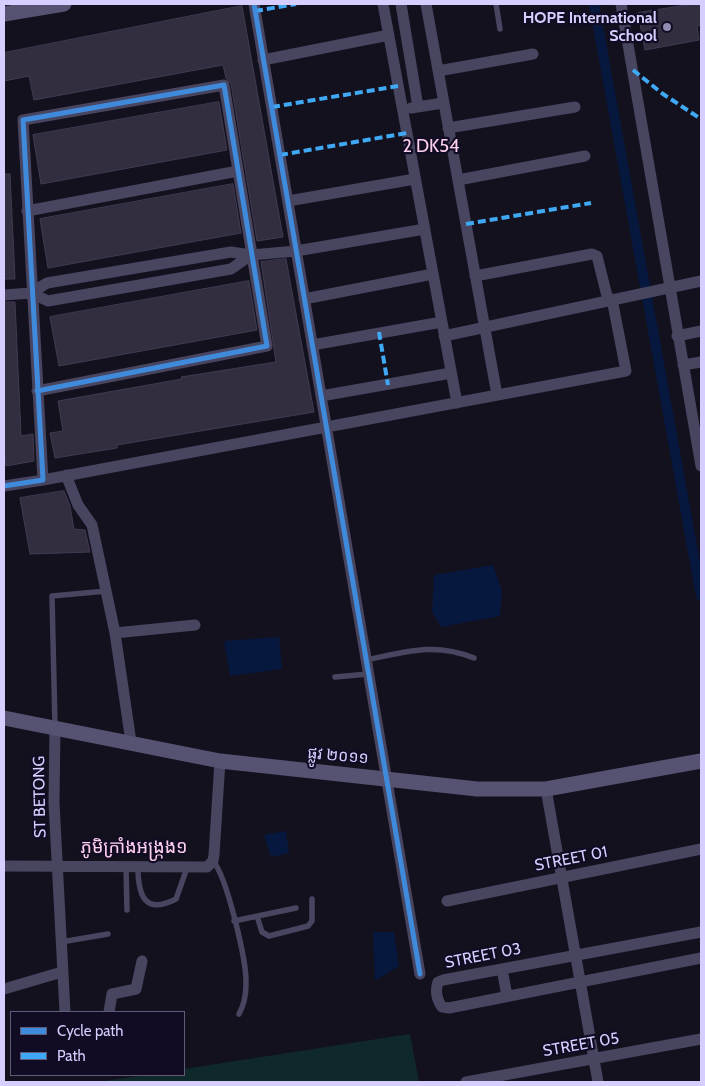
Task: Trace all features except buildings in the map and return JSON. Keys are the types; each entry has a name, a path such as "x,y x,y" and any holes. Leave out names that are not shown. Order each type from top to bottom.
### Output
{"main road":[{"path":"4,14 64,4"},
{"name":"ផ្លូវ ២០១១","path":"4,718 220,760 477,789 546,789 701,761"}],"street":[{"path":"254,4 420,974"},
{"path":"383,4 457,403"},
{"path":"402,4 418,107"},
{"path":"426,4 497,395"},
{"path":"621,4 664,288 677,336 701,466"},
{"path":"263,60 388,35"},
{"path":"438,71 533,54"},
{"path":"37,391 267,346 224,85 23,120 31,293 37,391 43,480"},
{"path":"402,110 444,103"},
{"path":"448,128 575,107"},
{"path":"458,180 584,156"},
{"path":"27,211 238,171"},
{"path":"288,201 415,179"},
{"path":"31,293 47,283 231,252 251,255 296,250 424,229"},
{"path":"4,486 626,371 610,300 597,256 592,254 475,276"},
{"path":"4,294 31,293 48,301 58,300 231,269 251,255"},
{"path":"304,299 433,274"},
{"path":"444,336 701,281"},
{"path":"312,345 442,322"},
{"path":"677,336 701,331"},
{"path":"683,365 701,362"},
{"path":"321,396 451,373"},
{"path":"66,475 78,505 92,525 115,633 131,742"},
{"path":"115,633 196,625"},
{"name":"ST BETONG","path":"55,728 54,803 65,1011"},
{"path":"4,866 207,867 213,861 220,760"},
{"path":"546,789 598,1082"},
{"name":"STREET 01","path":"447,901 701,849"},
{"name":"STREET 03","path":"701,932 444,980 438,982 436,988 442,1007 701,958"},
{"path":"109,1011 112,994 136,989 142,961"},
{"path":"502,969 507,996"},
{"path":"4,989 62,972"},
{"name":"STREET 05","path":"466,1082 701,1039"}],"lane":[{"path":"496,4 500,29"},
{"path":"55,728 52,596 107,591"},
{"path":"366,660 415,650 441,648 474,658"},
{"path":"335,677 368,674"},
{"path":"213,861 224,881 245,966 246,984 243,1006 239,1014"},
{"path":"132,867 143,899 154,906 176,899 187,868"},
{"path":"127,910 132,867"},
{"path":"257,916 262,932 269,936 308,926 312,921 312,899"},
{"path":"234,921 296,908"},
{"path":"61,942 108,934"}],"green space":[{"path":"410,1034 419,1082 98,1082 139,1076 185,1076 185,1069"}],"water":[{"path":"493,565 502,591 500,616 441,627 432,612 434,575"},
{"path":"279,637 282,669 230,676 224,641"},
{"path":"286,831 289,853 271,857 264,835"},
{"path":"373,932 394,932 399,966 375,981"}],"waterway":[{"path":"594,4 701,596"}],"marked path":[{"path":"255,11 296,4"},
{"path":"633,70 663,94 701,119"},
{"path":"272,107 398,86"},
{"path":"280,155 407,133"},
{"path":"466,224 591,203"},
{"path":"379,332 388,385"}],"cycle path":[{"path":"254,4 420,974"},
{"path":"4,486 43,480 23,120 224,85 267,346 37,391"}],"place":[{"name":"HOPE International School","path":"667,27"}],"district":[{"name":"2 DK54","path":"431,147"},
{"name":"ភូមិក្រាំងអង្រ្កង១","path":"134,848"}]}
